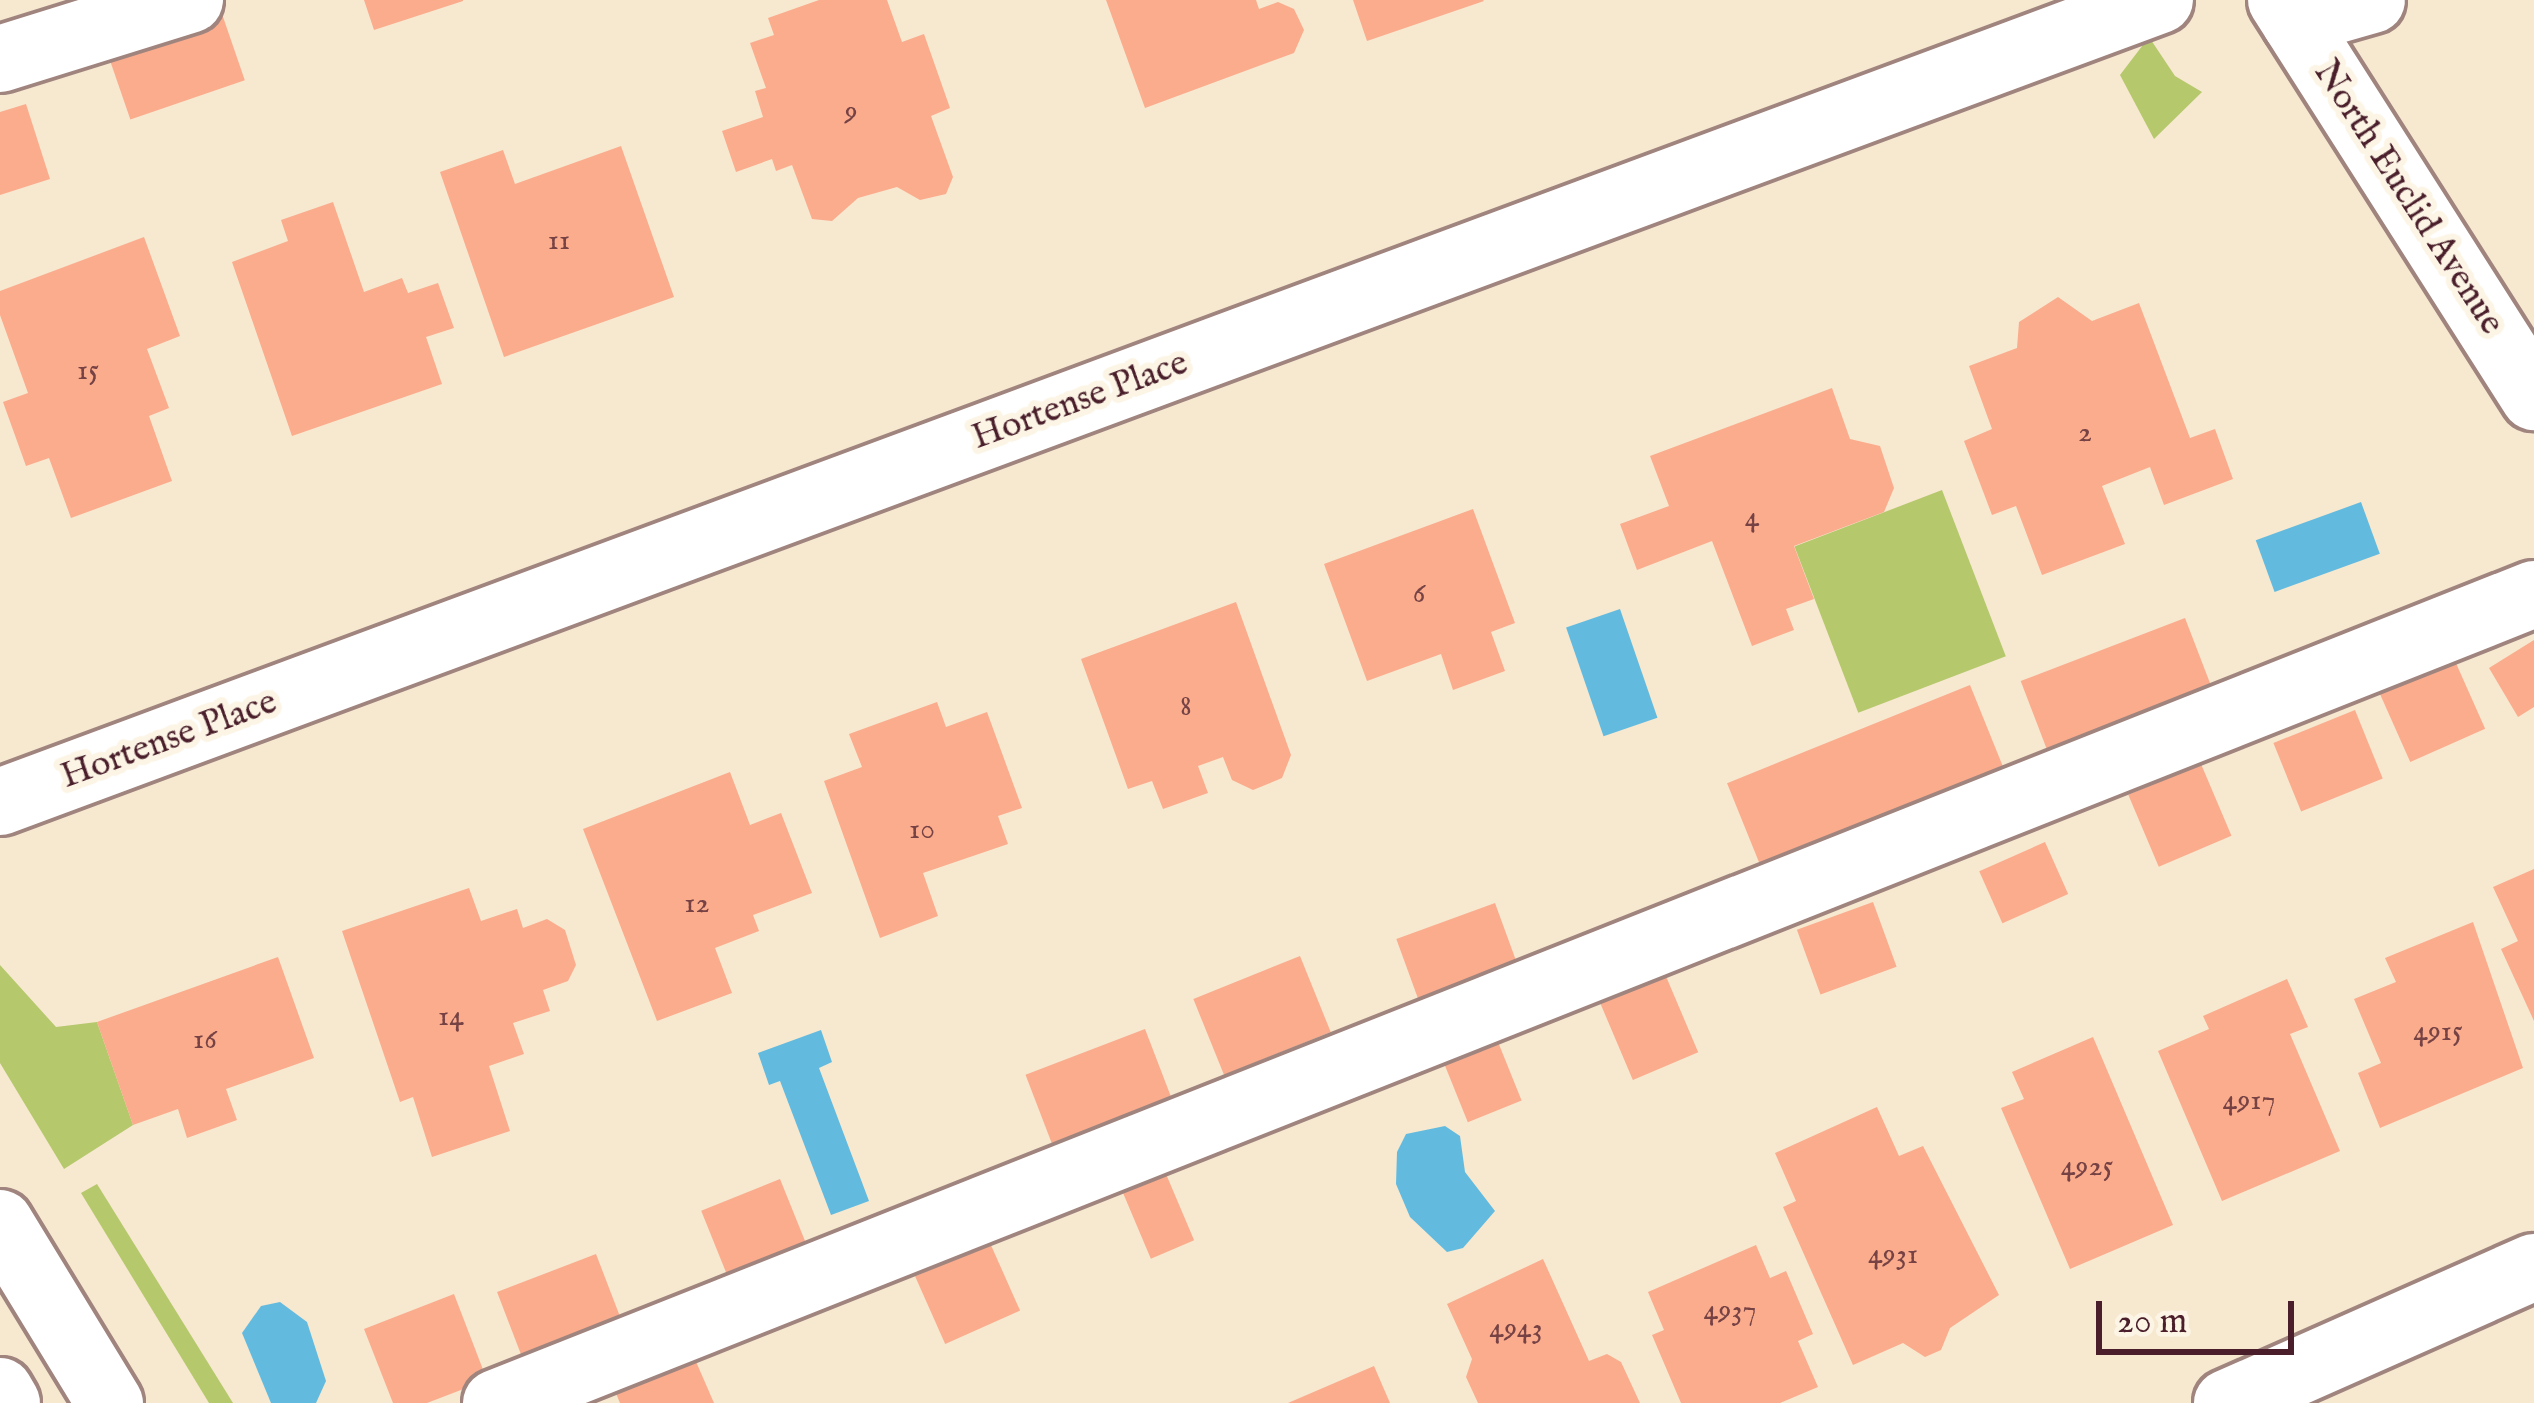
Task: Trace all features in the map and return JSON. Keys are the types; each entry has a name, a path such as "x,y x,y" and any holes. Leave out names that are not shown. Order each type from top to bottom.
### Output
{"street":[{"path":"0,59 190,0"},
{"name":"Hortense Place","path":"0,802 2160,0"},
{"path":"2288,11 2372,0"},
{"name":"North Euclid Avenue","path":"2288,11 2534,397"},
{"path":"496,1403 2534,594"},
{"path":"0,1223 110,1403"},
{"path":"2228,1403 2534,1267"},
{"path":"0,1391 7,1403"}],"green space":[{"path":"2149,37 2175,76 2202,92 2154,139 2120,75"},
{"path":"1942,490 2006,656 1858,713 1794,547"},
{"path":"0,965 56,1027 97,1022 133,1125 64,1169 0,1063"},
{"path":"97,1184 233,1403 209,1403 81,1193"}],"water":[{"path":"2361,502 2380,554 2275,592 2256,540"},
{"path":"1620,609 1657,718 1604,736 1566,628"},
{"path":"821,1030 832,1062 819,1068 869,1201 831,1215 780,1081 769,1085 758,1053"},
{"path":"1445,1126 1460,1136 1465,1172 1495,1211 1463,1248 1447,1252 1410,1217 1396,1184 1397,1152 1406,1134"},
{"path":"280,1302 307,1322 326,1381 316,1403 271,1403 242,1333 261,1306"}],"building":[{"path":"364,0 463,0 463,1 374,30"},
{"path":"819,0 887,0 902,42 924,34 950,108 931,116 953,177 946,194 920,200 897,187 858,198 832,221 812,219 792,165 776,171 772,159 736,172 722,131 763,117 755,91 766,88 750,43 774,35 768,18"},
{"path":"1106,0 1256,0 1259,9 1278,2 1294,9 1304,30 1294,53 1145,108"},
{"path":"1353,0 1483,0 1484,1 1367,41"},
{"path":"222,14 245,80 130,120 108,53"},
{"path":"26,104 50,179 0,195 0,112"},
{"path":"621,146 674,297 504,357 440,172 503,150 515,184"},
{"path":"333,202 364,292 402,278 408,293 438,283 454,328 426,337 442,384 292,436 232,262 288,241 281,220"},
{"path":"144,237 180,336 147,349 169,408 149,416 172,481 71,518 49,458 26,466 3,402 28,393 0,315 0,291"},
{"path":"2058,297 2092,321 2139,303 2190,438 2215,429 2233,479 2164,505 2150,467 2102,486 2125,544 2042,575 2016,506 1992,515 1964,441 1992,429 1969,366 2017,348 2019,322"},
{"path":"1832,388 1850,439 1880,446 1894,488 1884,512 1794,546 1814,599 1786,609 1794,630 1752,646 1712,541 1637,570 1620,524 1669,506 1650,456"},
{"path":"1473,509 1515,623 1491,632 1505,671 1453,690 1441,654 1367,681 1324,564"},
{"path":"1236,602 1291,755 1282,778 1253,790 1232,780 1223,757 1198,766 1208,793 1163,809 1152,781 1128,789 1081,659"},
{"path":"2185,618 2213,691 2049,754 2021,681"},
{"path":"2534,640 2534,707 2518,717 2489,668"},
{"path":"2451,652 2485,729 2410,762 2376,685"},
{"path":"1970,685 2007,776 1764,874 1727,783"},
{"path":"937,702 946,727 987,712 1022,808 998,816 1008,844 923,873 938,916 880,938 824,781 862,767 849,734"},
{"path":"2355,710 2383,779 2301,812 2273,743"},
{"path":"2201,764 2231,836 2159,867 2128,795"},
{"path":"730,772 750,825 781,813 812,893 753,915 759,931 715,948 732,993 657,1021 583,829"},
{"path":"2045,842 2068,894 2002,923 1979,871"},
{"path":"2534,869 2534,1021 2501,949 2518,941 2493,887"},
{"path":"469,888 481,921 517,909 523,928 547,919 565,930 576,965 568,981 543,990 550,1011 513,1023 524,1054 489,1066 510,1131 432,1157 413,1097 400,1102 342,931"},
{"path":"1873,902 1897,967 1820,995 1797,930"},
{"path":"1495,903 1519,968 1420,1004 1396,939"},
{"path":"2473,922 2523,1068 2380,1128 2358,1073 2381,1063 2354,999 2396,982 2385,958"},
{"path":"1300,956 1331,1032 1224,1075 1193,999"},
{"path":"278,957 314,1058 226,1089 237,1120 187,1138 178,1109 133,1125 97,1022"},
{"path":"1665,974 1698,1052 1633,1080 1600,1002"},
{"path":"2287,979 2308,1027 2290,1034 2340,1151 2222,1201 2158,1051 2209,1029 2203,1016"},
{"path":"1145,1029 1176,1110 1057,1156 1026,1075"},
{"path":"2093,1037 2173,1225 2070,1269 2001,1108 2024,1099 2012,1072"},
{"path":"1498,1042 1522,1100 1468,1122 1444,1064"},
{"path":"1877,1107 1899,1156 1923,1146 1999,1295 1950,1328 1941,1350 1925,1357 1903,1343 1853,1365 1783,1207 1796,1201 1775,1153"},
{"path":"1166,1174 1194,1240 1151,1259 1123,1192"},
{"path":"780,1179 811,1256 732,1288 701,1211"},
{"path":"990,1243 1020,1311 945,1344 915,1276"},
{"path":"1756,1245 1770,1278 1786,1271 1813,1334 1798,1341 1818,1387 1780,1403 1681,1403 1652,1335 1664,1330 1648,1292"},
{"path":"596,1254 624,1328 525,1366 497,1292"},
{"path":"1543,1259 1589,1361 1607,1354 1621,1362 1640,1403 1478,1403 1466,1377 1472,1359 1447,1304"},
{"path":"454,1294 487,1380 427,1403 393,1403 364,1329"},
{"path":"694,1357 714,1403 620,1403 615,1391"},
{"path":"1374,1366 1390,1403 1288,1403"}]}
